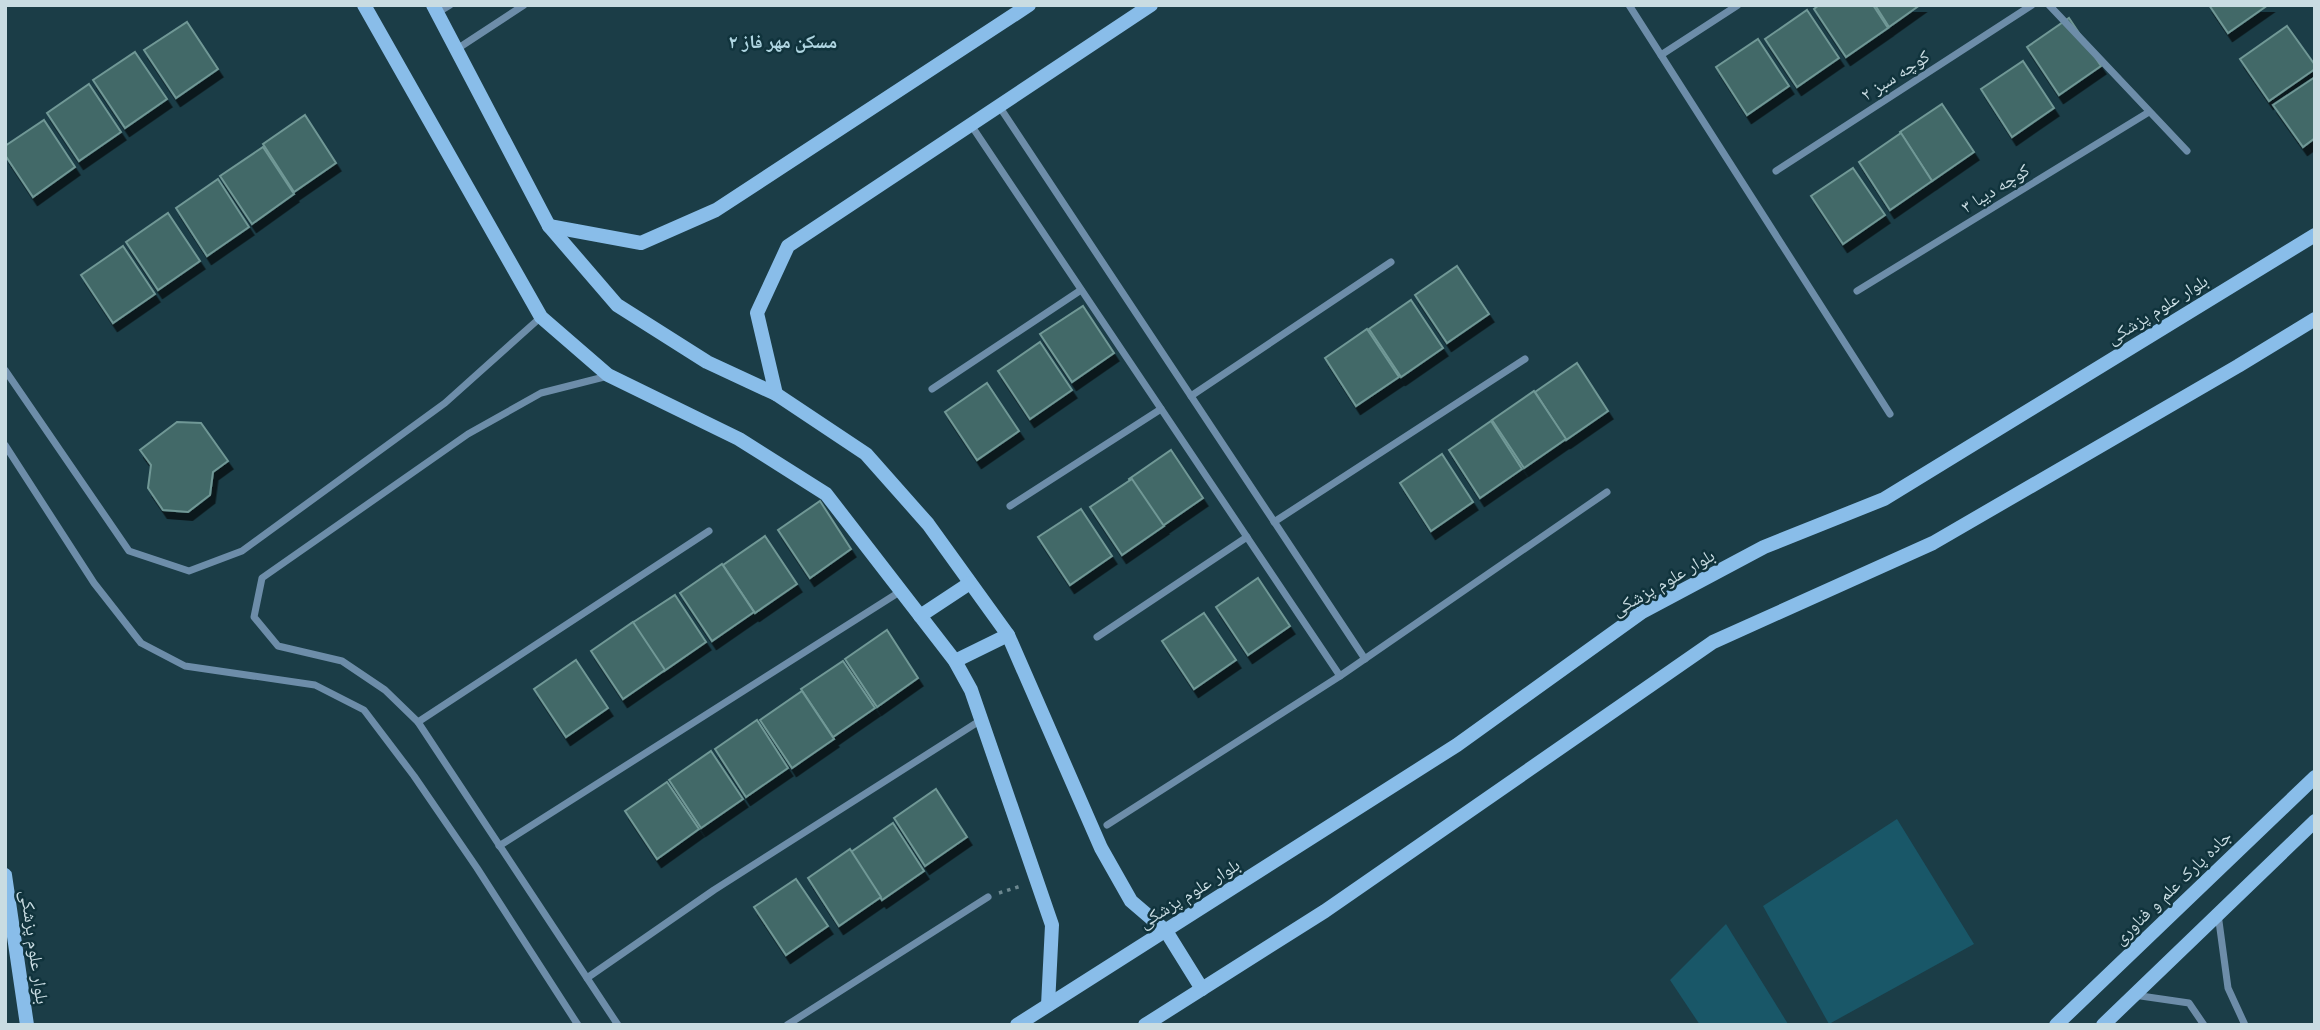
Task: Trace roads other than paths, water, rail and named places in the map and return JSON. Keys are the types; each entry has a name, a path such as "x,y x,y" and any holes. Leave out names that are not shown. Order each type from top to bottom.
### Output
{"street":[{"path":"364,5 541,317 608,375 739,439 826,494 955,661 971,690 1052,925 1048,1005"},
{"path":"457,50 524,5"},
{"path":"549,226 641,243 716,209 1029,5"},
{"path":"776,394 757,313 788,246 1151,5"},
{"path":"1629,5 1890,414"},
{"path":"1661,55 1738,5"},
{"name":"کوچه سبز ۲","path":"1776,171 2032,5"},
{"path":"2049,5 2187,151"},
{"path":"440,8 457,50 549,226 617,305 707,362 776,394 866,454 928,524 1008,635 1101,848 1131,901 1166,931 1202,989"},
{"path":"999,106 1365,659"},
{"name":"کوچه دیبا ۳","path":"1857,291 2149,111"},
{"path":"971,125 1340,676"},
{"name":"بلوار علوم پزشکی","path":"1017,1025 1457,746 1642,612 1764,547 1884,499 2315,235"},
{"path":"1191,396 1391,261"},
{"path":"932,389 1081,290"},
{"path":"5,370 129,551 189,571 242,551 446,403 541,317"},
{"path":"1145,1025 1325,911 1713,642 1933,543 2315,319"},
{"path":"1274,522 1525,359"},
{"path":"608,375 541,393 468,434 262,579 254,617 278,646 342,661 385,690 418,722 618,1025"},
{"path":"1010,506 1161,409"},
{"path":"5,444 94,583 141,643 185,666 314,685 365,710 477,868 578,1025"},
{"path":"1107,825 1340,676 1607,492"},
{"path":"418,722 709,531"},
{"path":"1097,637 1247,537"},
{"path":"920,616 970,583"},
{"path":"499,846 901,591"},
{"path":"955,661 1008,635"},
{"path":"587,978 714,890 981,720"},
{"name":"جاده پارک علم و فناوری","path":"2056,1025 2315,777"},
{"path":"2103,1025 2315,821"},
{"name":"بلوار علوم پزشکی","path":"5,874 27,1025"},
{"path":"787,1025 988,897"},
{"path":"2218,914 2228,988 2245,1025"},
{"path":"2134,995 2189,1003 2204,1025"}],"district":[{"name":"مسکن مهر فاز ۲","path":"783,41"}]}
